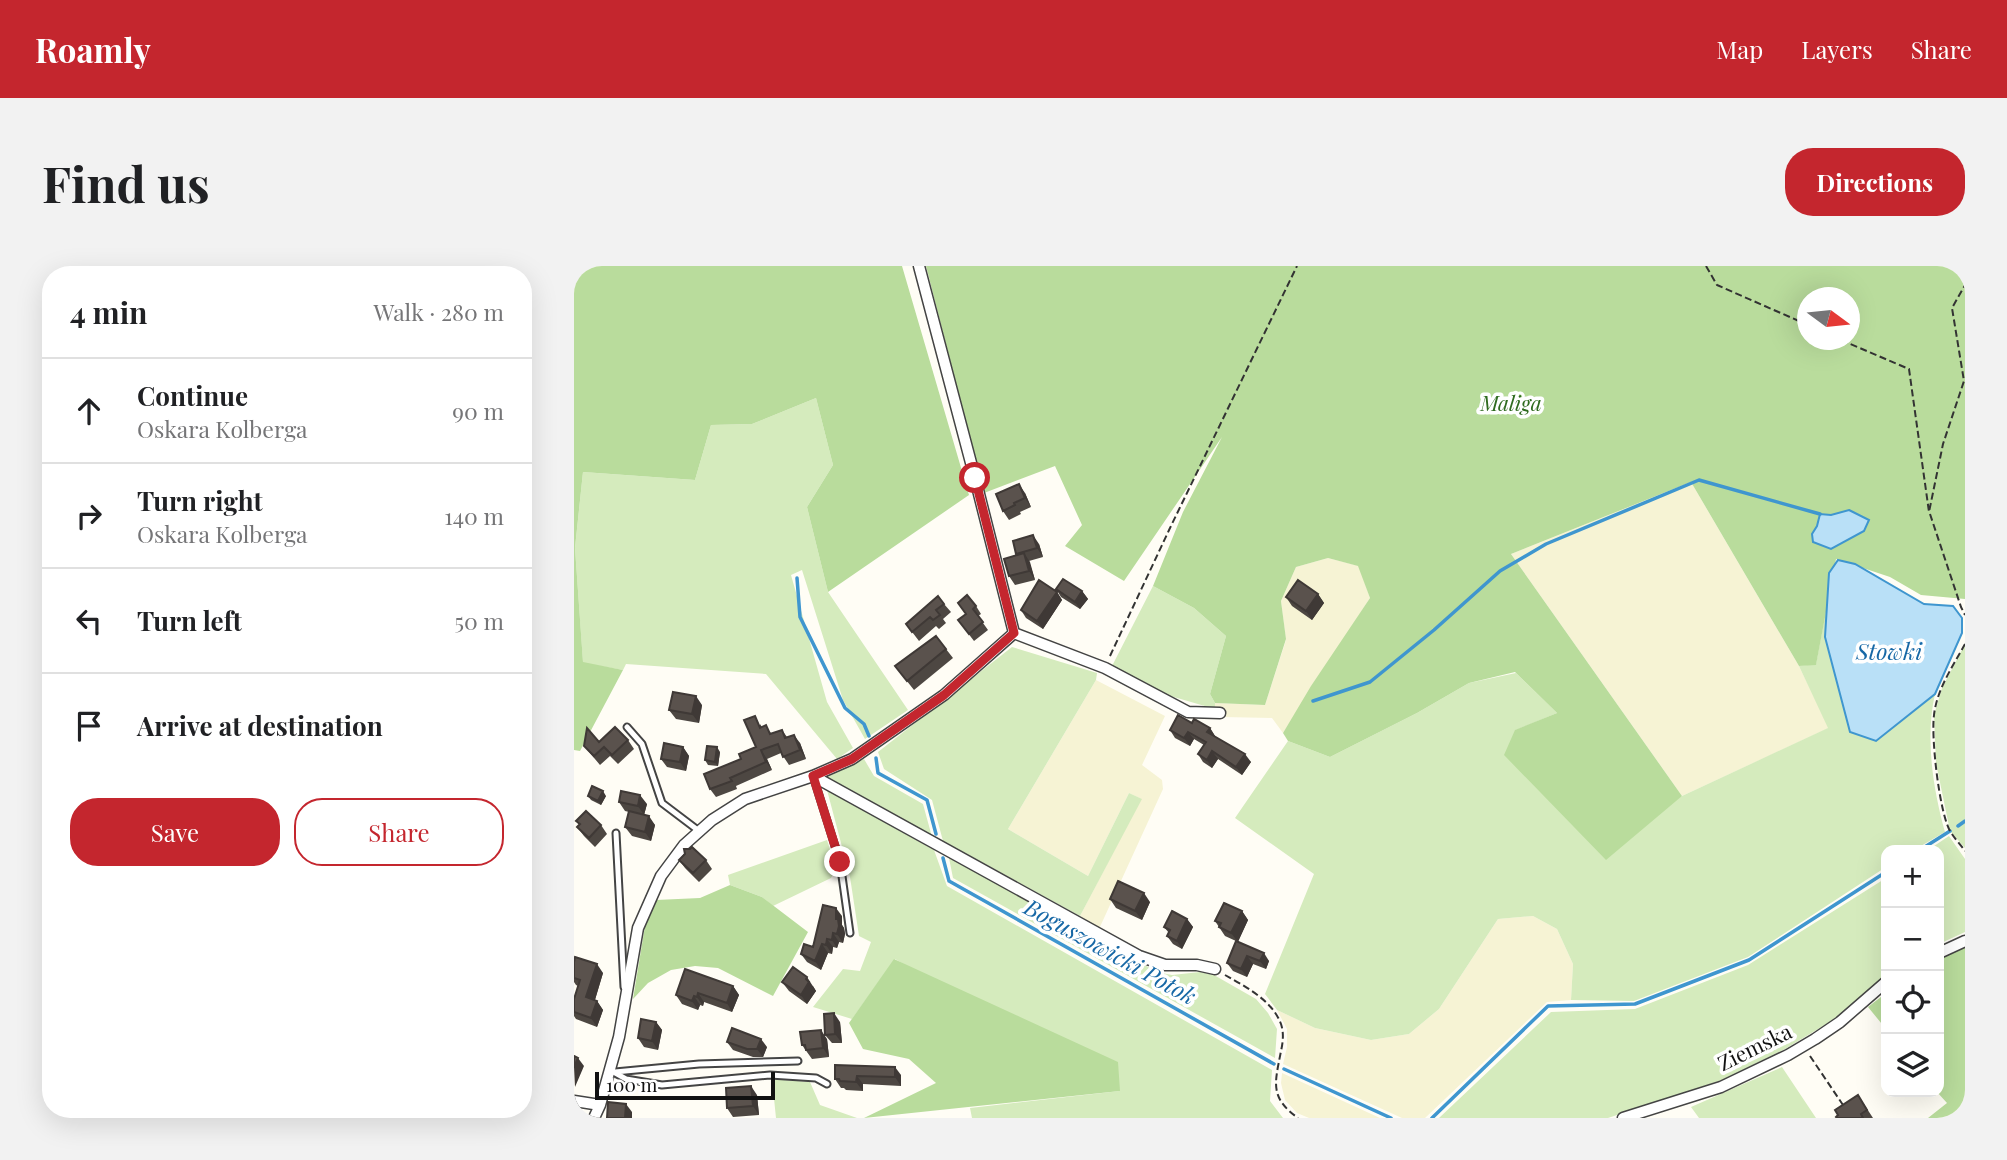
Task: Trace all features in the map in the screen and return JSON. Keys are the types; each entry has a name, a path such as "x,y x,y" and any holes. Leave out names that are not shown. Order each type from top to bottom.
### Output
{"street":[{"path":"919,266 1014,633"},
{"path":"1014,633 1105,668 1188,712 1220,713"},
{"path":"594,1118 612,1071 638,928 661,876 684,845 712,820 745,799 813,776 852,759 944,695 1014,633"},
{"path":"813,776 1139,956 1165,965 1198,965 1215,969"},
{"path":"1944,951 1965,941"},
{"name":"Ziemska","path":"1623,1118 1721,1087 1803,1046 1840,1022 1881,986"},
{"path":"574,1101 600,1105"}],"lane":[{"path":"627,727 642,744 662,803 699,831"},
{"path":"813,776 840,862 850,933"},
{"path":"616,833 624,1005"},
{"path":"612,1071 699,1064 798,1061"},
{"path":"612,1071 626,1079 662,1085 770,1075 816,1078 827,1084"}],"path":[{"path":"1105,668 1297,266"},
{"path":"1706,266 1717,285 1797,320"},
{"path":"1929,512 1943,444 1964,381 1952,308 1965,285"},
{"path":"1860,348 1909,369 1929,512 1965,615"},
{"path":"1965,645 1941,688 1934,715 1936,763 1942,803 1949,828 1965,851"},
{"path":"1215,969 1254,992 1278,1018 1283,1032 1276,1087 1283,1105 1298,1118"},
{"path":"1803,1046 1843,1105"}],"shaded area":[{"path":"1691,482 1799,666 1829,728 1682,796 1511,554"},
{"path":"1328,558 1359,566 1370,598 1283,733 1272,718 1222,717 1215,709 1215,703 1265,705 1286,640 1281,601 1296,567"},
{"path":"1096,680 1165,716 1142,765 1162,780 1163,789 1099,929 1080,916 1141,799 1129,793 1088,876 1008,829"},
{"path":"1533,916 1557,929 1573,964 1571,1000 1547,1002 1425,1118 1402,1118 1283,1064 1287,1029 1277,1010 1315,1028 1371,1040 1409,1034 1439,1009 1498,919"},
{"path":"1282,1073 1380,1118 1309,1118 1297,1113 1285,1100"}],"green space":[{"path":"574,266 902,266 969,495 828,592 807,507 833,465 816,398 752,424 711,425 695,480 583,472 575,548 583,662 623,670 580,751 574,750"},
{"name":"Maliga","path":"926,266 1965,266 1965,599 1921,595 1890,577 1836,559 1816,665 1799,666 1691,482 1511,554 1682,796 1606,860 1504,755 1515,730 1557,713 1515,672 1469,683 1330,757 1288,741 1283,733 1370,598 1358,566 1328,558 1296,567 1281,601 1286,639 1265,705 1215,703 1210,694 1226,636 1194,608 1153,586 1183,512 1222,437 1124,581 1065,546 1082,525 1055,466 984,493"},
{"path":"816,398 833,465 807,507 828,592 908,710 865,739 843,700 802,570 791,575 827,702 853,748 837,759 766,674 626,664 623,670 583,663 575,548 583,472 695,480 711,425 752,424"},
{"path":"1153,586 1194,608 1226,636 1210,694 1215,709 1167,695 1112,666"},
{"path":"1827,605 1825,637 1876,741 1935,694 1931,728 1932,763 1945,832 1923,845 1881,845 1881,870 1748,957 1634,1001 1571,1000 1573,964 1557,929 1533,916 1498,919 1439,1009 1409,1034 1371,1040 1315,1028 1277,1010 1265,994 1314,874 1235,818 1288,741 1330,757 1469,683 1516,673 1557,713 1516,730 1601,844 1682,796 1828,728 1799,666 1816,664"},
{"path":"1965,644 1965,848 1950,831 1936,763 1934,715 1942,688"},
{"path":"1012,647 1097,673 1096,680 1008,829 1088,876 1129,793 1142,799 1080,916 943,841 932,800 884,769 878,752"},
{"path":"864,759 874,776 923,804 932,837 825,777"},
{"path":"827,790 934,850 947,886 1272,1070 1270,1101 1283,1118 972,1118 970,1108 1120,1091 895,959 852,1019 813,1007 843,969 860,971 871,942 859,936 850,877"},
{"path":"1949,836 1965,859 1965,932 1944,942 1944,845 1936,845"},
{"path":"827,840 836,868 831,878 773,906 762,897 730,885 728,875"},
{"path":"949,858 999,883 1157,972 1172,975 1200,972 1214,975 1256,999 1277,1029 1275,1058 953,878"},
{"path":"1881,881 1881,979 1833,1020 1785,1049 1722,1080 1608,1118 1439,1118 1551,1012 1635,1009 1748,965"},
{"path":"730,885 762,897 808,932 773,996 718,968 695,966 671,970 648,983 633,999 645,926 656,900 700,898"},
{"path":"1965,943 1965,1118 1928,1118 1947,1103 1942,1097 1944,1097 1944,949"},
{"path":"894,959 1118,1062 1120,1091 864,1118 936,1083 909,1059 863,1049 849,1023"},
{"path":"1881,997 1881,1023 1868,1007"},
{"path":"1782,1067 1816,1118 1699,1118 1691,1107"},
{"path":"772,1079 810,1082 820,1105 857,1118 776,1118"}],"water":[{"path":"1849,510 1869,520 1864,531 1831,549 1813,542 1812,534 1820,514 1831,515"},
{"name":"Stowki","path":"1838,560 1855,564 1924,604 1953,606 1962,618 1962,633 1935,694 1876,741 1850,732 1825,637 1829,573"}],"building":[{"path":"1019,484 1025,498 1003,511 996,494"},
{"path":"1033,535 1037,548 1016,554 1013,541"},
{"path":"1024,553 1029,571 1009,576 1004,559"},
{"path":"1063,579 1082,591 1075,602 1056,589"},
{"path":"1039,580 1057,592 1037,621 1021,610"},
{"path":"1298,580 1318,594 1306,611 1286,597"},
{"path":"967,595 976,606 973,609 983,622 969,634 958,620 966,614 958,603"},
{"path":"938,596 944,604 936,610 940,615 933,620 930,617 912,632 906,624"},
{"path":"936,636 946,649 907,681 895,666"},
{"path":"673,692 696,696 692,714 669,710"},
{"path":"1178,715 1192,723 1194,719 1210,728 1207,732 1245,754 1236,767 1212,751 1207,760 1198,754 1206,742 1188,732 1184,738 1170,730"},
{"path":"755,716 760,728 766,725 770,734 782,730 785,738 794,735 800,750 783,757 778,744 761,750 766,762 730,778 732,781 710,789 704,774 741,759 739,754 756,747 744,720"},
{"path":"615,727 628,740 612,755 604,747 594,756 584,746 587,728 599,742"},
{"path":"664,743 683,747 680,762 661,759"},
{"path":"707,746 717,747 715,762 705,760"},
{"path":"592,786 603,791 598,801 588,796"},
{"path":"621,791 640,795 638,806 619,802"},
{"path":"586,811 601,825 589,838 577,827 580,824 576,821"},
{"path":"629,811 649,816 645,832 625,827"},
{"path":"692,847 706,860 693,873 679,860 685,854 684,849"},
{"path":"1118,881 1144,893 1135,911 1110,899"},
{"path":"1224,903 1242,911 1231,933 1219,927 1221,923 1215,921"},
{"path":"823,905 836,908 839,926 837,934 833,933 832,940 827,939 826,945 822,944 815,961 801,954 804,944 813,947"},
{"path":"1172,911 1187,919 1177,941 1167,936 1170,930 1164,927"},
{"path":"1236,941 1264,953 1260,961 1247,956 1241,969 1227,963"},
{"path":"575,957 597,964 586,997 597,1001 591,1018 574,1012 574,999 580,980 574,978"},
{"path":"793,967 807,977 809,982 801,995 782,982"},
{"path":"685,969 733,986 727,1003 698,993 692,1001 676,995"},
{"path":"834,1013 835,1034 825,1035 824,1014"},
{"path":"641,1019 656,1022 652,1041 638,1038"},
{"path":"732,1028 761,1039 757,1049 747,1049 727,1042"},
{"path":"821,1030 823,1048 806,1050 805,1045 802,1045 800,1032"},
{"path":"835,1065 895,1067 895,1077 857,1076 856,1082 840,1081 835,1079"},
{"path":"751,1086 753,1106 727,1108 726,1088"},
{"path":"1858,1095 1867,1110 1861,1114 1863,1118 1837,1118 1835,1110"},
{"path":"608,1102 626,1104 625,1118 607,1118"}],"waterway":[{"path":"1313,701 1370,682 1500,571 1546,544 1699,480 1820,514"},
{"path":"797,578 800,617 845,708 864,724 869,736"},
{"name":"Boguszowicki Potok","path":"876,758 878,773 927,800 936,834"},
{"name":"Boguszowicki Potok","path":"1958,826 1965,821"},
{"name":"Boguszowicki Potok","path":"1928,845 1950,831"},
{"name":"Boguszowicki Potok","path":"943,858 949,881 1274,1064"},
{"name":"Boguszowicki Potok","path":"1432,1118 1548,1006 1635,1004 1749,960 1881,875"},
{"path":"1284,1069 1391,1118"}],"route":[{"path":"840,862 813,776 852,759 944,695 1014,633 975,478"}]}
